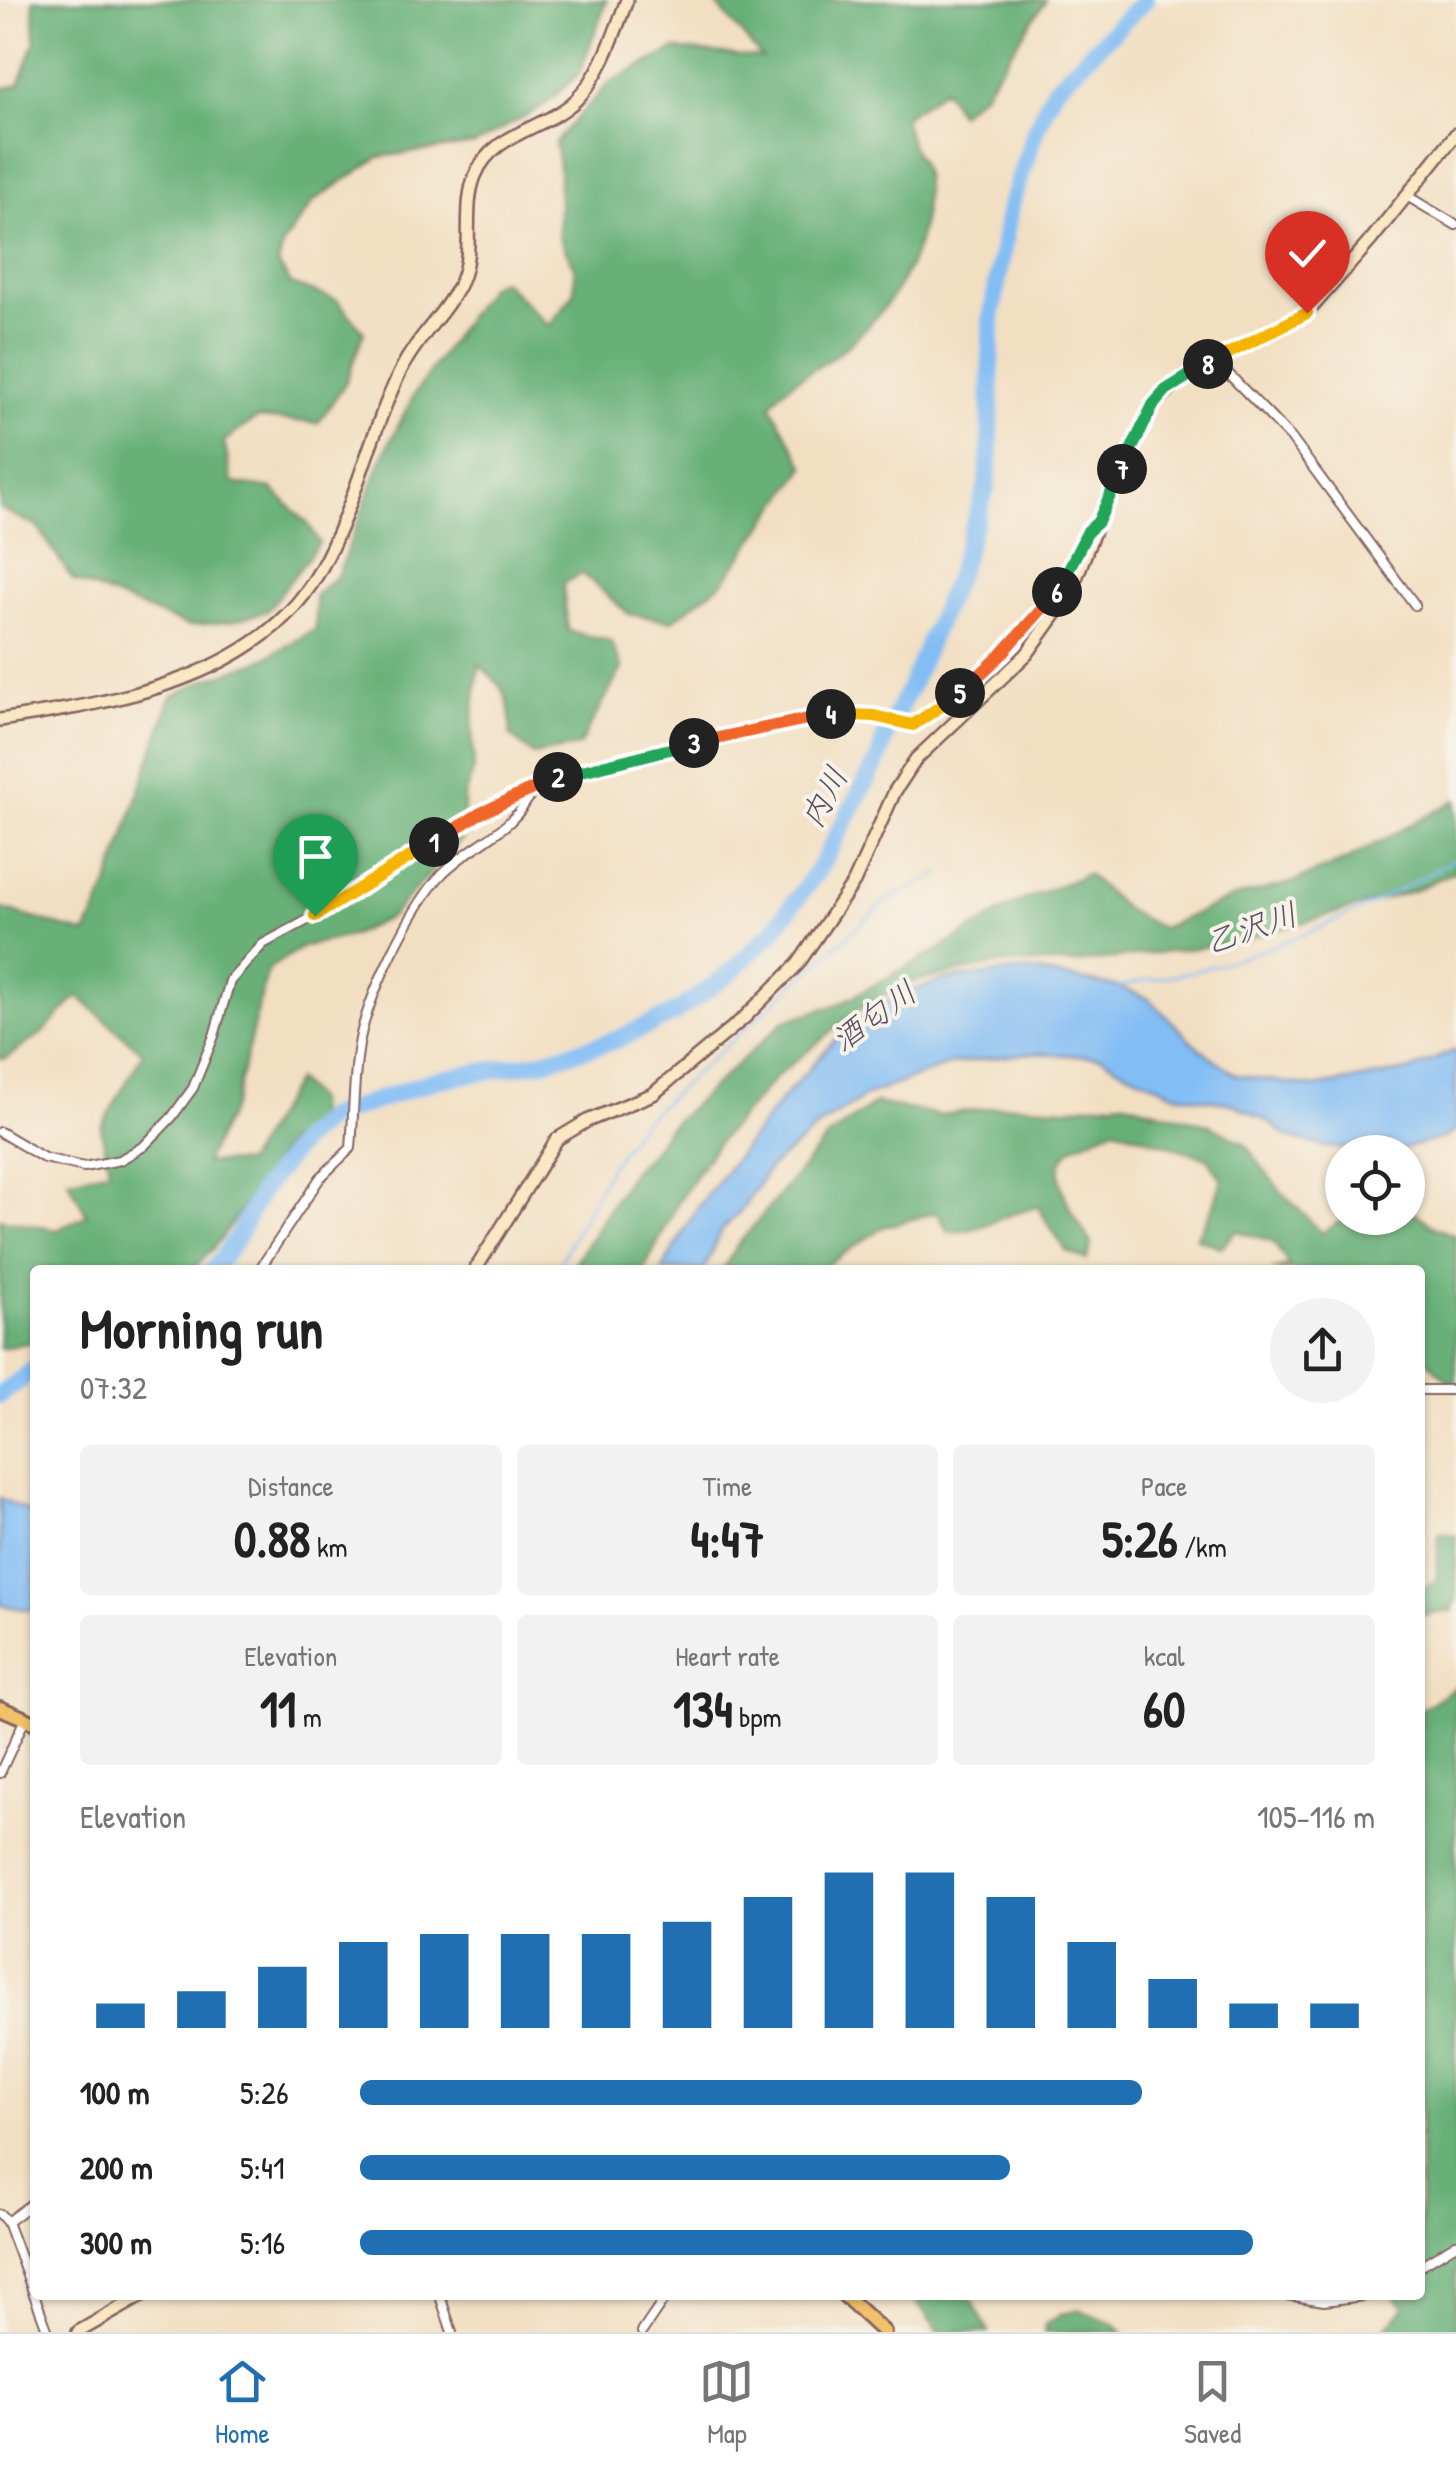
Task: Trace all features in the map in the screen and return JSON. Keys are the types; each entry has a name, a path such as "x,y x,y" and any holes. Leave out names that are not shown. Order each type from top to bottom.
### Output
{"main road":[{"path":"0,1708 30,1721"},
{"path":"849,2300 884,2332"}],"street":[{"path":"0,720 86,706 180,680 250,643 278,622 306,592 342,522 402,366 460,282 466,264 475,175 497,147 552,118 588,86 627,0"},
{"path":"478,1265 557,1139 572,1128 653,1094 744,1018 798,964 854,882 896,791 916,760 1028,654 1050,624 1082,567 1098,522 1153,405 1166,390 1216,360 1307,313 1456,134"},
{"path":"1408,196 1456,225"},
{"path":"1216,360 1291,438 1414,606"},
{"path":"0,1132 44,1158 84,1167 120,1160 144,1146 193,1088 210,1049 230,981 263,944 349,896 479,814 568,773 825,715 874,716 913,725 964,691 1000,656 1056,594 1088,531 1098,522"},
{"path":"262,1265 320,1178 351,1148 360,1038 387,968 418,906 449,867 516,818 532,790"},
{"path":"1425,1390 1456,1390"},
{"path":"0,1773 30,1721"},
{"path":"7,2222 30,2205"},
{"path":"0,2214 7,2222 30,2284"},
{"path":"1425,2263 1456,2244"},
{"path":"36,2300 48,2332"},
{"path":"78,2332 134,2300"},
{"path":"441,2300 452,2332"},
{"path":"642,2332 663,2300"}],"green space":[{"path":"33,0 607,0 579,74 542,107 475,144 379,157 314,201 283,244 278,264 291,284 337,300 364,332 346,382 318,423 257,418 224,441 232,483 272,489 309,525 319,543 267,611 233,621 188,626 73,580 37,526 0,509 0,89 19,85 35,41"},
{"path":"713,0 1046,0 983,93 959,113 944,89 904,117 924,175 925,203 914,255 888,302 871,323 830,359 789,385 771,406 805,467 724,581 672,621 629,614 582,573 563,584 568,631 611,641 622,668 579,746 534,755 510,736 505,696 479,665 472,727 474,769 464,796 464,837 390,917 350,936 304,946 268,969 234,1104 205,1162 246,1163 296,1080 316,1100 317,1120 285,1144 220,1240 198,1265 30,1265 30,1342 0,1349 0,1219 57,1230 87,1215 68,1180 109,1170 101,1127 143,1053 78,996 41,1034 0,1059 0,908 86,934 108,886 171,697 205,680 258,662 316,629 315,595 338,575 381,460 414,395 488,287 502,280 549,326 574,293 575,269 559,237 555,142 610,82 675,49 762,58"},
{"path":"1456,800 1456,871 1413,891 1227,944 1076,963 1002,963 902,984 854,1013 777,1076 715,1146 678,1202 646,1265 574,1265 631,1173 666,1130 784,1021 839,1004 1016,903 1087,874 1126,910 1162,928 1232,898 1291,883 1344,861"},
{"path":"1122,1101 1210,1125 1244,1143 1278,1188 1325,1235 1425,1235 1425,1220 1456,1236 1456,1388 1425,1359 1425,1265 1288,1265 1273,1241 1236,1231 1221,1247 1196,1238 1222,1180 1208,1158 1115,1128 1071,1149 1060,1170 1065,1196 1091,1243 1087,1260 1066,1251 1038,1207 983,1226 949,1232 937,1212 883,1227 826,1265 726,1265 736,1247 828,1137 876,1103 940,1115 1011,1105 1067,1108"},
{"path":"1439,1533 1456,1535 1456,1600 1452,1611 1425,1614 1425,1587 1436,1581"},
{"path":"1456,1687 1456,2332 1382,2332 1405,2307 1397,2300 1425,2300 1425,1707"},
{"path":"915,2300 972,2300 989,2332 939,2332"},
{"path":"1080,2310 1113,2323 1123,2332 1044,2332 1045,2325 1062,2314"}],"water":[{"name":"酒匂川","path":"1027,970 1119,987 1148,998 1199,1048 1236,1075 1314,1087 1408,1071 1456,1050 1456,1131 1425,1143 1425,1135 1325,1135 1325,1146 1288,1137 1231,1103 1176,1094 1102,1057 1031,1053 950,1064 867,1095 822,1124 769,1168 743,1208 721,1231 706,1265 665,1265 698,1207 782,1099 843,1031 894,997 947,979"},
{"path":"0,1498 30,1513 30,1610 0,1605"}],"waterway":[{"name":"内川","path":"217,1265 262,1190 302,1140 329,1117 435,1080 539,1062 616,1040 673,1014 728,975 774,930 820,867 879,758 885,736 958,573 986,489 991,320 1010,206 1037,126 1054,89 1145,0"},
{"name":"乙沢川","path":"1119,987 1202,969 1301,936 1364,908 1456,858"},
{"path":"559,1265 611,1165 642,1122 886,901 941,873"},
{"name":"内川","path":"0,1395 30,1373"}],"route":[{"path":"315,916 479,814 568,773 825,715 874,716 913,725 935,712 964,691 1000,656 1056,594 1088,531 1098,522 1153,405 1166,390 1307,313"}]}
